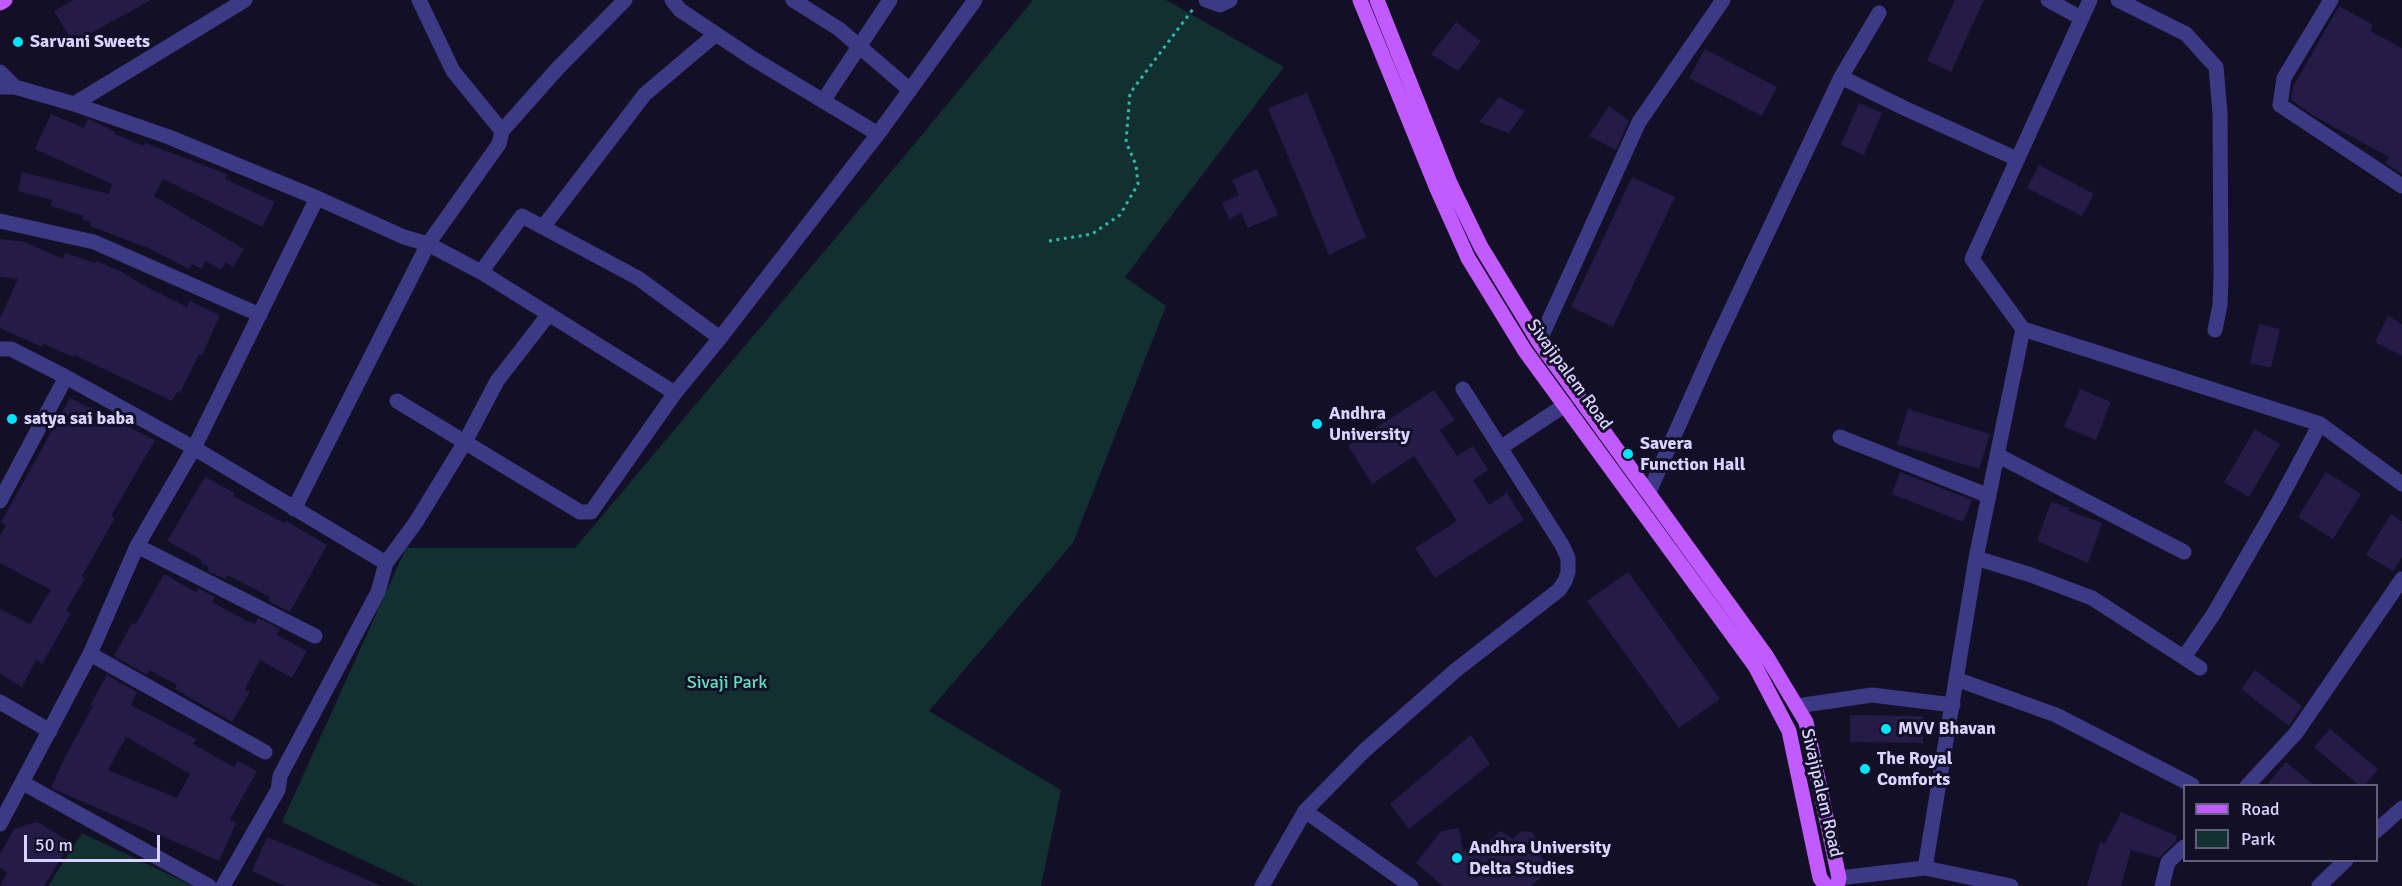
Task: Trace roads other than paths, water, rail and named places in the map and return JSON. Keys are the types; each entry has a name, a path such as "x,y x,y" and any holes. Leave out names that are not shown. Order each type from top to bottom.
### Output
{"main road":[{"path":"0,3 5,0"},
{"name":"Sivajipalem Road","path":"1360,0 1437,189 1468,258 1525,351 1755,666 1789,731 1821,878 1834,883"},
{"name":"Sivajipalem Road","path":"1377,0 1450,183 1481,247 1539,342 1767,657 1806,722 1834,883"}],"street":[{"path":"74,104 245,0"},
{"path":"419,0 453,71 502,131"},
{"path":"294,509 428,244 499,144 502,131 558,68 625,0"},
{"path":"672,0 680,10 716,34 878,134"},
{"path":"793,0 839,29 910,90"},
{"path":"823,101 890,0"},
{"path":"397,401 580,512 591,512 601,501 675,393 720,339 878,134 975,0"},
{"path":"1200,4 1220,5 1230,0"},
{"path":"1539,342 1639,122 1723,0"},
{"path":"2048,0 2081,18"},
{"path":"2090,0 1972,259 2023,329 2320,424 2402,484"},
{"path":"2118,0 2186,34 2216,67 2220,113 2221,277 2216,330"},
{"path":"2331,0 2284,78 2280,105 2402,186"},
{"path":"1649,492 1715,344 1841,77 1879,13"},
{"path":"543,227 645,94 716,34"},
{"path":"0,72 8,87 74,104 169,137 318,198 404,237 428,244 481,272 675,393"},
{"path":"1841,77 2018,159"},
{"path":"0,824 90,654 137,546 194,448 318,198"},
{"path":"481,272 522,216 638,278 720,339"},
{"path":"0,221 94,242 260,315"},
{"path":"223,886 278,790 280,776 378,592 386,563 416,522 465,442 497,381 549,314"},
{"path":"1925,868 1976,558 2023,329"},
{"path":"0,349 11,349 66,376 194,448 386,563"},
{"path":"0,501 66,376"},
{"path":"1262,886 1305,811 1364,751 1456,670 1552,596 1565,581 1568,572 1568,558 1562,544 1463,389"},
{"path":"1500,448 1565,405"},
{"path":"2184,657 2213,615 2279,501 2320,424"},
{"path":"1840,437 1989,496"},
{"path":"1997,455 2184,552"},
{"path":"137,546 315,636"},
{"path":"1976,558 2031,575 2092,598 2200,668"},
{"path":"2249,784 2296,733 2402,579"},
{"path":"90,654 265,752"},
{"path":"1956,679 2056,715 2192,784"},
{"path":"1797,706 1872,695 1953,705"},
{"path":"0,702 50,731"},
{"path":"23,783 209,886"},
{"path":"2378,829 2402,808"},
{"path":"1305,811 1411,886"},
{"path":"2162,886 2168,862 2183,848"},
{"path":"2319,886 2345,862"},
{"path":"1834,883 1925,868 2011,886"}],"place":[{"name":"Sarvani Sweets","path":"18,42"},
{"name":"satya sai baba","path":"12,419"},
{"name":"Andhra University","path":"1317,424"},
{"name":"Savera Function Hall","path":"1628,454"},
{"name":"MVV Bhavan","path":"1886,729"},
{"name":"The Royal Comforts","path":"1865,769"},
{"name":"Andhra University Delta Studies","path":"1457,858"}],"park label":[{"name":"Sivaji Park","path":"727,683"}]}
